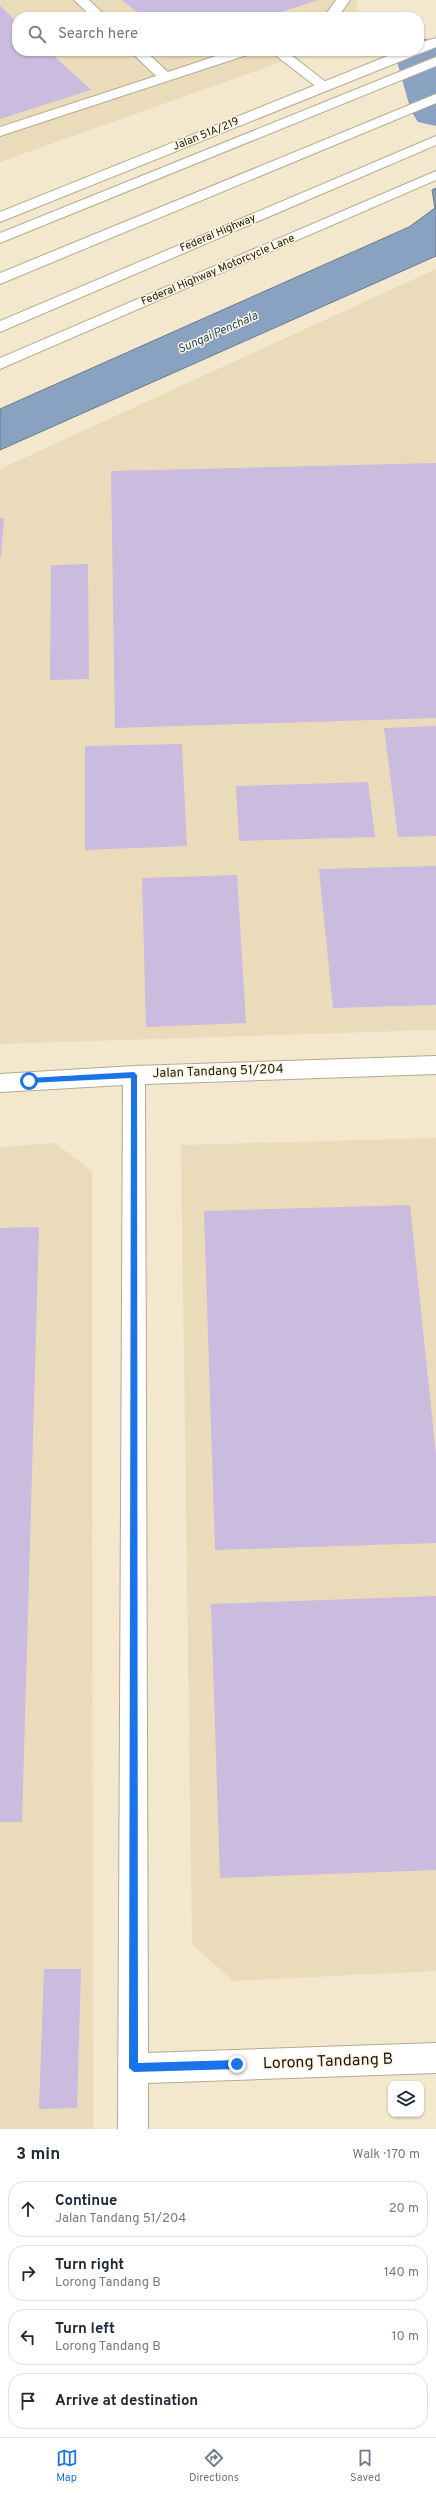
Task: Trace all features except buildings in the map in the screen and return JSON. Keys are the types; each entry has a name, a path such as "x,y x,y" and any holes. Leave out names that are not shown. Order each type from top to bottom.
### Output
{"main road":[{"path":"81,0 94,12"},
{"path":"335,12 343,0"},
{"path":"424,46 436,42"},
{"path":"143,56 166,77"},
{"path":"0,132 230,56"},
{"path":"284,56 324,86"},
{"name":"Jalan 51A/219","path":"0,217 399,56"},
{"path":"0,238 436,61"},
{"path":"0,280 341,136 436,98"},
{"name":"Federal Highway","path":"0,327 436,140"},
{"name":"Federal Highway Motorcycle Lane","path":"0,364 436,175"},
{"name":"Jalan Tandang 51/204","path":"0,1083 134,1075 436,1065"},
{"path":"133,2129 134,1075"},
{"name":"Lorong Tandang B","path":"134,2068 436,2058"}],"shaded area":[{"path":"0,0 357,0 358,12 12,12 12,56 298,56 0,162"},
{"path":"436,269 436,1030 0,1044 0,469"},
{"path":"436,1138 436,1971 233,1981 192,1944 181,1145"},
{"path":"55,1143 92,1171 93,2129 0,2129 0,1147"}],"water":[{"path":"436,188 436,256 0,450 0,409 409,227 435,208 432,190"}],"waterway":[{"name":"Sungai Penchala","path":"420,56 436,111"}],"route":[{"path":"29,1081 134,1075 134,2068 237,2064"}]}
